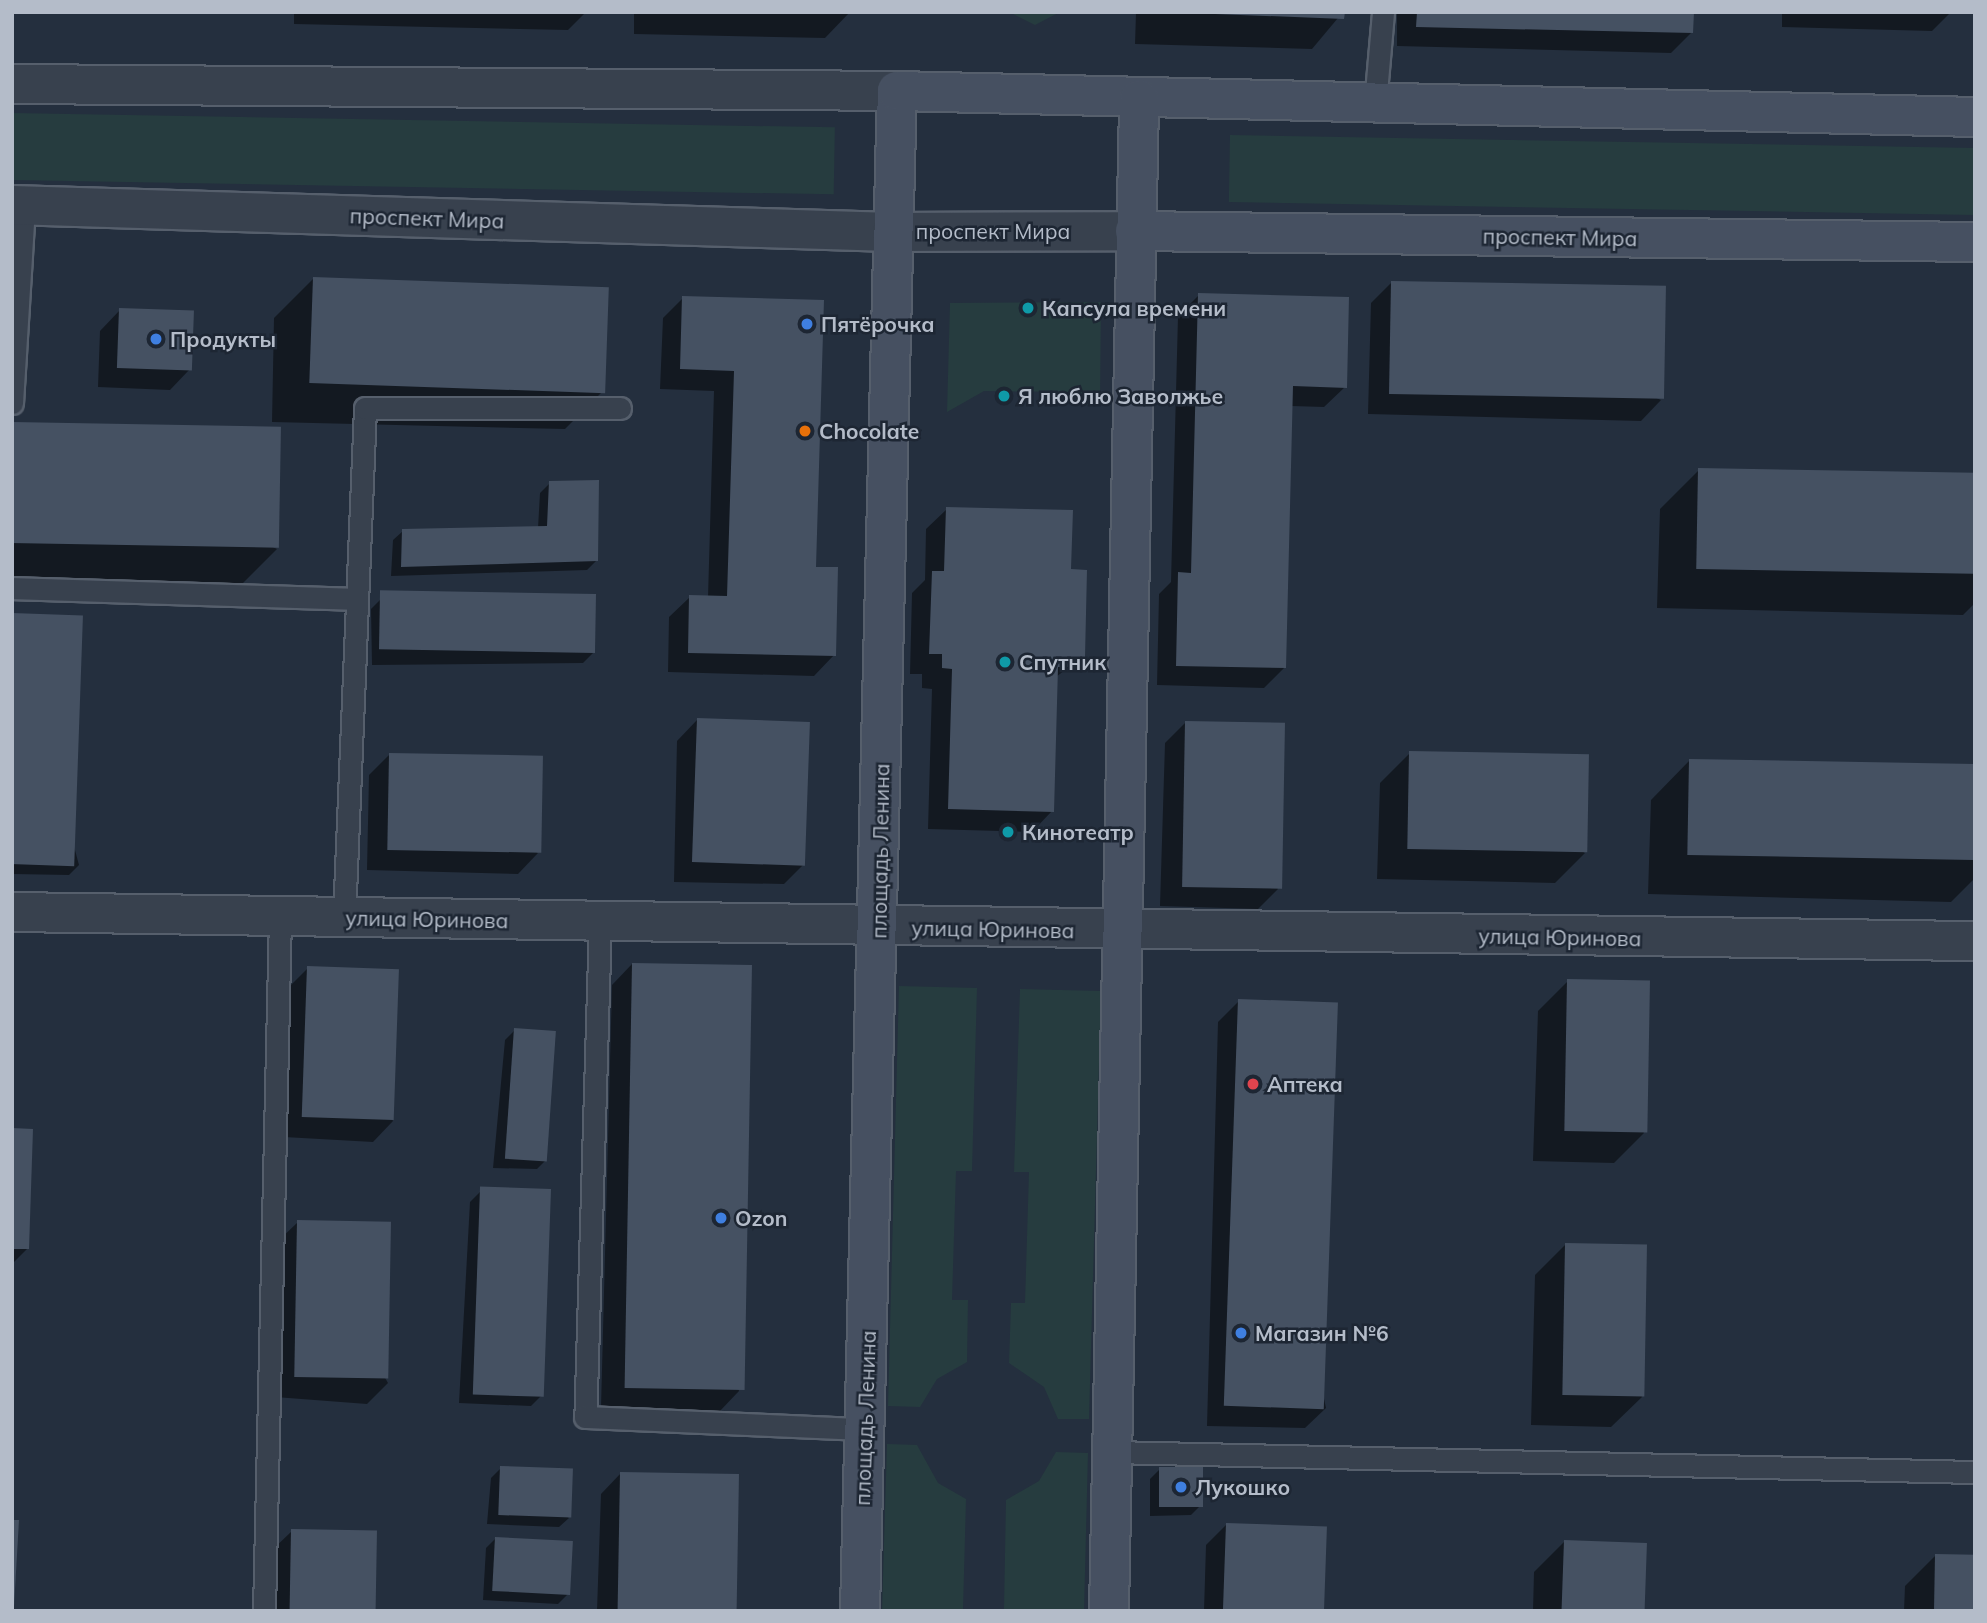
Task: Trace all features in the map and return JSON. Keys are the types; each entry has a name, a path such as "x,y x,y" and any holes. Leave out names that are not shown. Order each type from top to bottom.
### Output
{"street":[{"path":"12,84 897,91 1139,99 1975,117"},
{"name":"площадь Ленина","path":"860,1611 897,91"},
{"path":"1109,1611 1139,99"},
{"name":"проспект Мира","path":"18,205 892,232 1135,231 1975,242"},
{"name":"улица Юринова","path":"12,912 1124,932 1975,941"}],"lane":[{"path":"1375,104 1383,12"},
{"path":"12,403 18,205"},
{"path":"344,918 365,408 621,408"},
{"path":"12,588 357,599"},
{"path":"264,1611 280,917"},
{"path":"600,922 585,1417 864,1429"},
{"path":"1112,1452 1975,1472"}],"green space":[{"path":"1009,12 1060,12 1035,25"},
{"path":"12,113 835,127 834,194 12,180"},
{"path":"1230,135 1975,148 1974,215 1229,202"},
{"path":"1101,302 1100,404 1083,405 1070,392 984,391 947,412 950,303"},
{"path":"899,986 977,988 972,1171 956,1171 952,1300 968,1300 967,1362 937,1379 920,1407 888,1406"},
{"path":"1020,989 1101,991 1089,1419 1058,1419 1044,1387 1009,1363 1011,1303 1025,1303 1029,1172 1014,1172"},
{"path":"887,1444 917,1445 938,1483 966,1499 963,1610 882,1611"},
{"path":"1056,1452 1088,1453 1084,1611 1004,1609 1006,1500 1039,1481"}],"building":[{"path":"1164,12 1345,12 1344,19"},
{"path":"1417,12 1694,12 1693,33 1416,27"},
{"path":"313,277 609,287 605,393 309,383"},
{"path":"1391,281 1666,286 1664,399 1389,394"},
{"path":"1198,293 1349,297 1347,388 1293,386 1286,668 1176,666 1178,572 1191,573"},
{"path":"682,296 824,300 816,567 838,567 836,656 688,653 689,595 727,596 734,371 680,369"},
{"name":"Продукты","path":"119,308 194,311 192,371 117,368"},
{"path":"12,422 281,427 279,548 12,543"},
{"path":"1698,468 1975,473 1973,574 1696,569"},
{"path":"599,480 598,561 401,567 402,529 547,526 549,481"},
{"name":"Спутник","path":"946,507 1073,510 1071,569 1087,570 1085,657 1068,657 1068,667 1058,667 1054,812 948,809 952,669 942,668 942,654 929,654 932,571 944,571"},
{"path":"380,590 596,594 595,653 379,649"},
{"path":"12,613 83,615 74,866 12,864"},
{"path":"697,718 810,722 805,866 692,862"},
{"path":"1185,721 1285,723 1282,889 1182,887"},
{"path":"1409,751 1589,754 1587,852 1407,849"},
{"path":"389,753 543,756 541,853 387,850"},
{"path":"1689,759 1975,764 1973,860 1687,855"},
{"path":"632,963 752,965 745,1390 625,1388"},
{"path":"307,966 399,969 394,1120 302,1117"},
{"path":"1567,979 1650,980 1647,1132 1564,1131"},
{"path":"1238,999 1338,1002 1324,1409 1224,1406"},
{"path":"514,1028 556,1031 547,1162 505,1159"},
{"path":"12,1128 33,1129 29,1249 12,1249"},
{"path":"480,1187 551,1189 544,1397 473,1394"},
{"path":"297,1220 391,1222 388,1379 294,1377"},
{"path":"1565,1243 1647,1244 1644,1396 1562,1395"},
{"path":"500,1466 573,1469 571,1518 498,1515"},
{"name":"Лукошко","path":"1159,1467 1203,1467 1203,1507 1159,1507"},
{"path":"620,1472 739,1474 737,1611 618,1611"},
{"path":"12,1520 19,1520 14,1607 12,1607"},
{"path":"1226,1523 1327,1527 1324,1611 1223,1611"},
{"path":"291,1529 377,1531 376,1611 290,1611"},
{"path":"495,1537 573,1541 570,1595 492,1591"},
{"path":"1564,1540 1647,1543 1645,1611 1562,1611"},
{"path":"1935,1554 1975,1555 1974,1611 1934,1611"}],"place":[{"name":"Капсула времени","path":"1028,308"},
{"name":"Пятёрочка","path":"807,324"},
{"name":"Продукты","path":"156,339"},
{"name":"Я люблю Заволжье","path":"1004,396"},
{"name":"Chocolate","path":"805,431"},
{"name":"Спутник","path":"1005,662"},
{"name":"Кинотеатр","path":"1008,832"},
{"name":"Аптека","path":"1253,1084"},
{"name":"Ozon","path":"721,1218"},
{"name":"Магазин №6","path":"1241,1333"},
{"name":"Лукошко","path":"1181,1487"}]}
